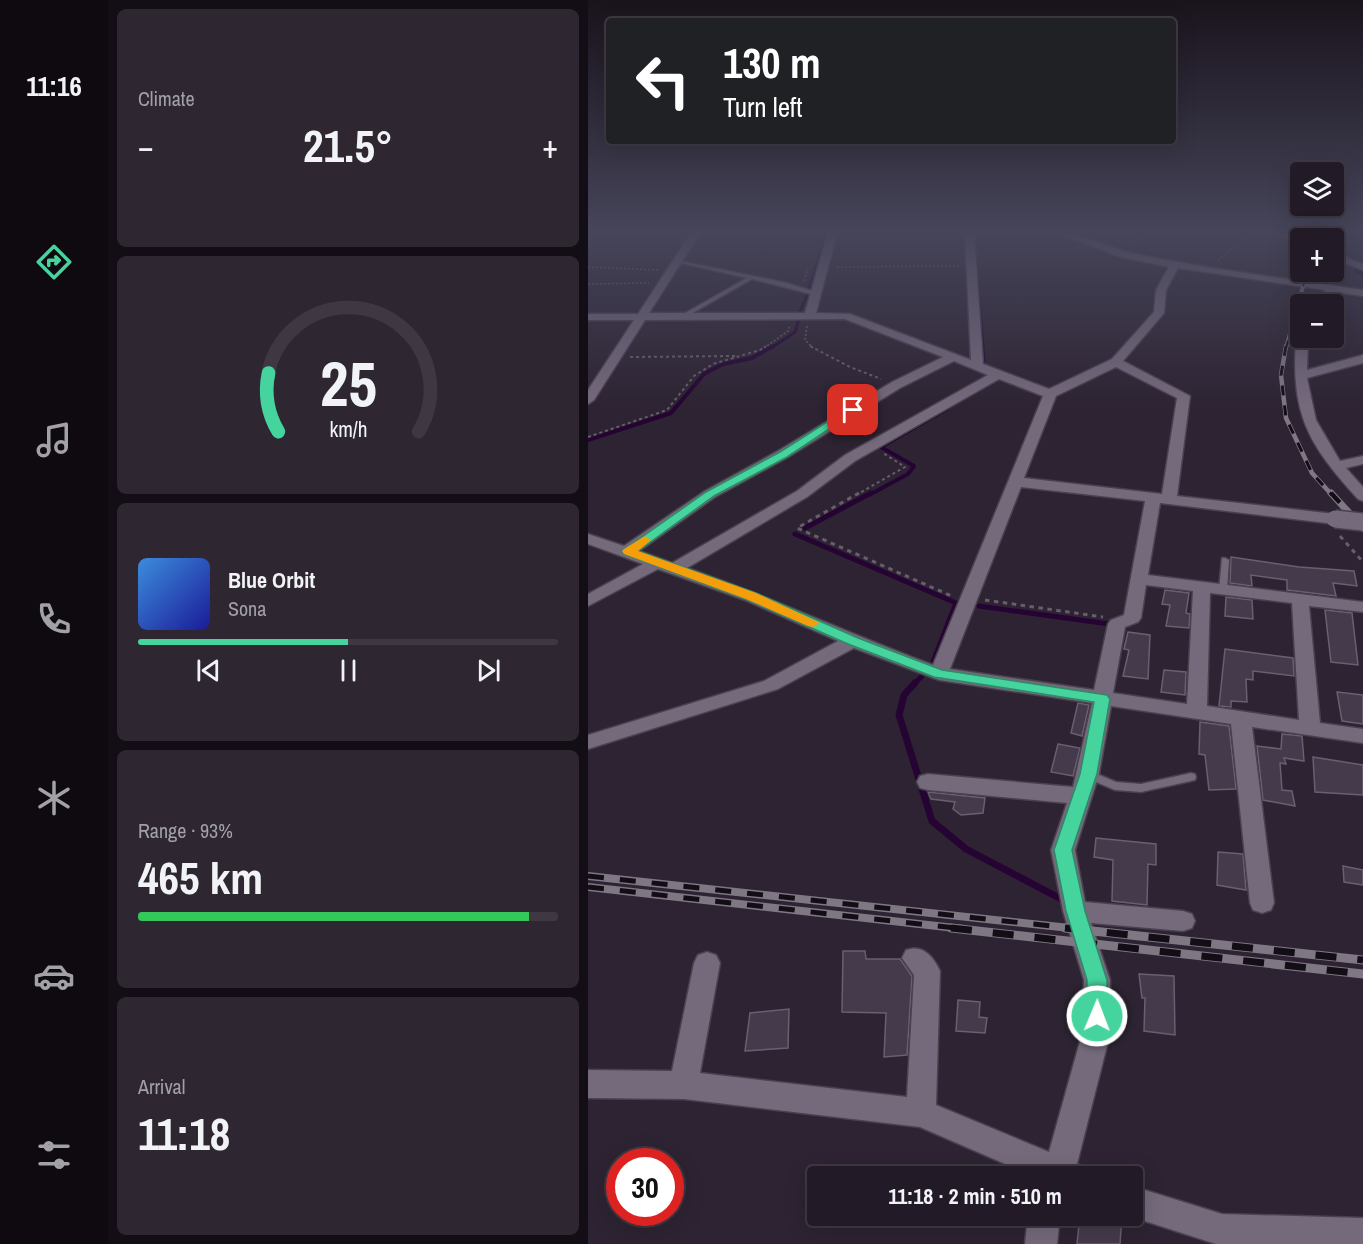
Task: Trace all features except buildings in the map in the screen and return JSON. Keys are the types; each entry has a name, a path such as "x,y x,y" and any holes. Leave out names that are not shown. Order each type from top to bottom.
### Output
{"street":[{"path":"588,400 658,291"},
{"path":"973,291 977,364 973,366"},
{"path":"939,674 1050,394 1116,362 1159,313 1161,291"},
{"path":"1348,291 1363,293"},
{"path":"807,316 815,293"},
{"path":"588,317 846,316 1050,394"},
{"path":"1301,348 1300,376 1305,412 1315,438 1363,496"},
{"path":"628,551 710,494 783,454 896,385 952,357"},
{"path":"1300,376 1363,359"},
{"path":"1064,1166 1096,1034 1097,980 1076,911 1063,850 1085,785 1117,624 1132,618 1184,396 1116,362"},
{"path":"592,595 665,566 802,494 850,458 998,374"},
{"path":"1336,466 1363,460"},
{"path":"1016,482 1363,522"},
{"path":"588,539 628,551 751,596 853,641 939,674 1363,736"},
{"path":"1140,579 1363,607"},
{"path":"1197,712 1202,587"},
{"path":"1300,599 1311,729"},
{"path":"588,742 771,685 853,641"},
{"path":"1241,719 1262,903"},
{"path":"928,782 1085,785"},
{"path":"1076,911 1183,921"},
{"path":"915,958 927,971 921,1113"},
{"path":"684,1085 707,963"},
{"path":"588,1084 684,1085 921,1113 1042,1166"},
{"path":"1143,1205 1222,1230 1363,1234"},
{"path":"1041,1244 1043,1226"}],"lane":[{"path":"682,317 727,291"},
{"path":"807,291 815,293"},
{"path":"1223,590 1225,560"},
{"path":"1085,785 1141,788 1191,777"}],"path":[{"path":"588,437 667,410 694,376 713,363 760,350 788,331 791,316"},
{"path":"807,316 805,340 808,345 850,367 896,385"},
{"path":"615,357 740,356"},
{"path":"880,452 906,467 797,528 954,597 1126,621"},
{"path":"1331,519 1363,562"}],"waterway":[{"path":"979,291 983,348"},
{"path":"800,312 807,295"},
{"path":"771,348 795,332 799,319"},
{"path":"588,440 671,413 704,374 723,364 752,358 773,346"},
{"path":"982,346 984,366 989,367"},
{"path":"869,495 908,474 914,466 881,447 948,408"},
{"path":"805,528 871,493"},
{"path":"795,534 956,603 933,662"},
{"path":"979,606 1109,624"},
{"path":"915,683 922,676"},
{"path":"915,683 904,695 899,715 932,821 966,849 1061,899"}],"railway":[{"path":"1286,348 1302,291"},
{"path":"1286,346 1281,375 1286,418 1312,473 1332,495"},
{"path":"1331,493 1363,528"},
{"path":"588,876 1079,929"},
{"path":"588,887 964,929"},
{"path":"951,928 1363,974"},
{"path":"1065,928 1363,960"}],"slow traffic":[{"path":"645,540 628,551 751,596 813,623"}],"route":[{"path":"853,410 783,454 710,494 628,551 751,596 853,641 939,674 1102,699 1088,774 1063,850 1076,911 1097,980 1097,1016"}]}
